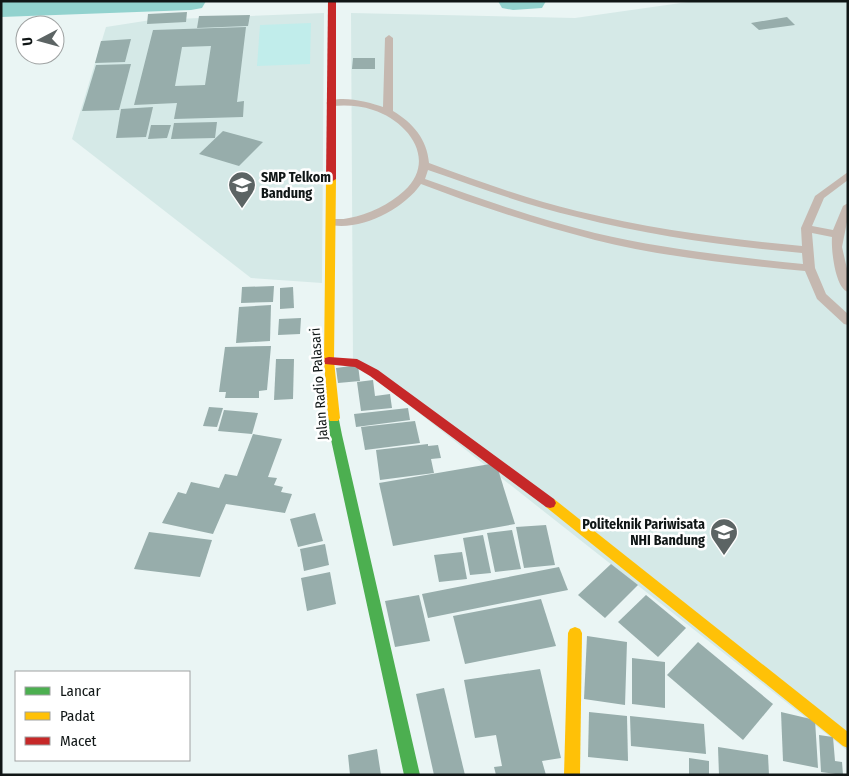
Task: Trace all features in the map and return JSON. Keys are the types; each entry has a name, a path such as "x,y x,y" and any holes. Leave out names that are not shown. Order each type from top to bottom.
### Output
{"street":[{"name":"Jalan Radio Palasari","path":"332,7 329,362 336,435 412,775"},
{"path":"329,362 357,363 374,372 515,475 848,741"},
{"path":"572,775 575,633"}],"lane":[{"path":"388,113 389,38"},
{"path":"330,222 355,221 382,211 404,197 418,180 424,166 422,145 410,127 388,113 355,102 331,103"},
{"path":"424,166 507,194 575,214 665,233 739,244 808,250"},
{"path":"848,175 820,196 806,228 809,268 821,296 848,321"},
{"path":"418,180 496,208 568,230 652,248 739,261 809,268"},
{"path":"848,206 836,234 839,269 848,288"},
{"path":"806,228 836,234"}],"shaded area":[{"name":"Politeknik Pariwisata NHI Bandung","path":"695,1 848,1 848,751 353,361 351,13 575,18"},
{"name":"SMP Telkom Bandung","path":"324,13 322,283 251,278 72,139 106,27 151,20"},
{"path":"311,23 310,64 257,66 260,25"}],"building":[{"path":"187,12 186,22 147,24 148,14"},
{"path":"250,15 248,26 197,28 199,16"},
{"path":"787,17 795,25 759,30 751,23"},
{"path":"246,27 237,102 244,101 243,117 174,119 177,103 134,105 153,30","holes":["211,46 205,85 175,86 182,47"]},
{"path":"131,39 125,62 95,63 101,41"},
{"path":"353,58 375,58 375,69 352,69"},
{"path":"131,64 119,110 82,111 96,65"},
{"path":"153,107 146,137 116,138 121,109"},
{"path":"217,122 215,138 171,139 174,123"},
{"path":"151,125 171,125 167,138 148,139"},
{"path":"223,131 263,142 239,166 199,154"},
{"path":"274,286 273,302 241,303 242,287"},
{"path":"293,287 294,308 280,309 280,288"},
{"path":"271,305 270,341 236,343 239,307"},
{"path":"301,318 300,334 278,335 279,319"},
{"path":"271,346 267,390 259,391 259,398 225,398 226,392 219,392 225,347"},
{"path":"276,359 294,359 293,399 274,400"},
{"path":"358,365 360,381 338,383 336,368"},
{"path":"373,380 375,396 390,394 392,408 361,411 357,382"},
{"path":"209,407 223,408 217,427 203,426"},
{"path":"408,408 410,420 356,427 354,414"},
{"path":"224,410 258,413 252,434 218,431"},
{"path":"415,421 420,443 365,450 361,427"},
{"path":"253,434 282,439 268,477 277,478 274,485 283,487 281,492 292,494 285,513 226,504 213,534 162,523 178,492 186,494 191,482 219,488 225,474 237,476"},
{"path":"428,444 428,446 438,445 441,458 431,459 434,473 380,480 376,450"},
{"path":"496,463 515,524 393,546 379,483"},
{"path":"315,513 323,541 298,547 290,519"},
{"path":"546,525 555,565 524,568 516,527"},
{"path":"512,530 521,569 495,572 487,533"},
{"path":"149,532 212,540 200,577 134,569"},
{"path":"483,535 491,573 470,575 463,538"},
{"path":"325,544 329,565 304,571 300,549"},
{"path":"462,552 467,579 439,582 434,555"},
{"path":"611,564 638,585 605,618 578,595"},
{"path":"559,567 568,590 428,618 422,594"},
{"path":"330,572 336,604 307,611 301,578"},
{"path":"419,595 430,641 395,647 385,601"},
{"path":"646,595 686,628 658,657 618,622"},
{"path":"541,599 556,646 465,664 453,616"},
{"path":"587,636 627,642 625,705 584,699"},
{"path":"698,642 773,704 743,740 667,675"},
{"path":"632,658 665,662 665,708 632,704"},
{"path":"540,669 561,758 542,761 546,775 496,775 494,767 502,766 496,735 475,738 464,680"},
{"path":"444,688 465,775 434,775 416,694"},
{"path":"589,712 627,716 628,761 588,757"},
{"path":"781,712 815,720 818,768 783,761"},
{"path":"630,716 704,724 706,754 631,746"},
{"path":"819,735 833,737 835,761 842,762 843,775 821,772"},
{"path":"718,747 768,755 769,775 719,775"},
{"path":"377,749 381,775 350,775 348,755"},
{"path":"689,758 709,761 709,775 689,775"}],"waterway":[{"path":"1,8 191,1"},
{"path":"513,1 531,1"}],"traffic: fast":[{"path":"334,418 336,435 412,775"}],"traffic: slow":[{"path":"331,179 329,361 334,418"},
{"path":"550,503 848,741"},
{"path":"572,775 575,633"}],"traffic: jam":[{"path":"331,179 332,1"},
{"path":"329,361 357,363 374,373 550,503"}],"place":[{"name":"SMP Telkom Bandung","path":"242,209"},
{"name":"Politeknik Pariwisata NHI Bandung","path":"724,556"}]}
